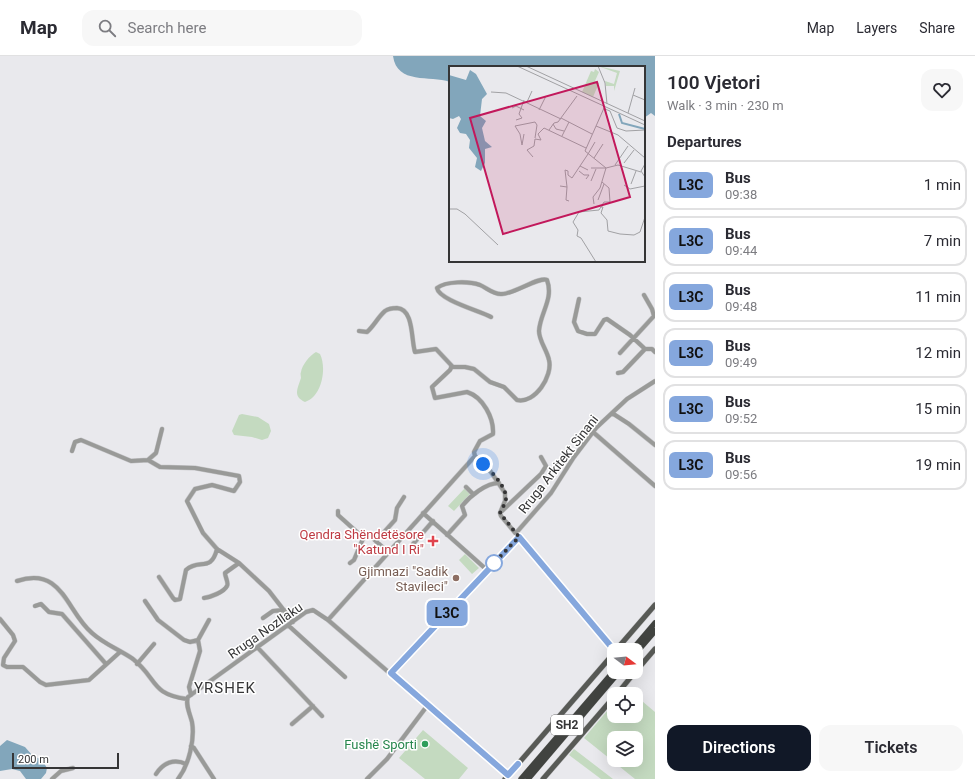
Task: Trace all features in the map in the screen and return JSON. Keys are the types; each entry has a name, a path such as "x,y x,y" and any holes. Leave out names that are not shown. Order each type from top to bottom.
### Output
{"highway":[{"path":"638,643 655,623"},
{"path":"643,645 655,631"},
{"name":"SH2","path":"521,779 607,679"},
{"name":"SH2","path":"528,779 614,679"}],"main road":[{"path":"622,643 655,605"},
{"path":"643,664 655,649"},
{"path":"507,777 607,660"},
{"path":"623,687 630,679"},
{"path":"543,779 607,705"}],"street":[{"path":"491,317 464,306 442,294 437,288 444,285 472,282 495,293 504,294 526,287 540,279 547,280 549,297 539,330 542,342 550,359 550,366 538,392 528,400 517,400 504,387 490,382 474,369 465,367 452,367 435,382 432,389 437,398 455,393 467,392 477,398 484,406 494,432 492,435 478,443 474,449 475,456 491,472 499,483 506,497 500,513"},
{"path":"620,353 654,316 649,302 644,295"},
{"path":"579,299 574,322 578,331 587,334 595,334 605,318 633,338 645,349 652,349 655,352"},
{"path":"359,331 367,332 387,310 396,308 402,309 407,315 410,324 414,352 436,350 451,364 452,367"},
{"path":"618,373 623,372 645,349"},
{"name":"Rruga Arkitekt Sinani","path":"516,533 551,493 592,432 627,399 655,381"},
{"path":"612,413 655,445"},
{"path":"72,451 75,442 80,440 131,461 148,460 154,455 162,429"},
{"path":"592,432 655,486"},
{"path":"328,620 475,456"},
{"path":"500,513 541,474 546,466 541,458"},
{"path":"148,460 160,468 195,468 239,476 240,482 234,491 209,485 195,489 188,498 188,504 198,527 216,549 239,563 269,591 284,610 291,624 345,677"},
{"path":"447,535 465,515 462,506 473,494 480,492 490,485 499,483"},
{"path":"466,487 473,494"},
{"path":"376,541 395,520 398,506 404,497"},
{"path":"338,511 338,515 358,533 365,534 376,541 388,552"},
{"path":"423,513 487,570"},
{"path":"500,513 608,643"},
{"path":"413,544 432,521"},
{"path":"350,563 354,560 365,534"},
{"path":"391,673 519,537"},
{"path":"159,577 173,598 175,600 180,599 186,570 192,566 210,563 214,558 216,549"},
{"path":"204,598 211,596 226,587 228,584 226,574 239,563"},
{"path":"17,581 36,577 56,586 71,604 88,630 137,664 161,692 187,699 193,730 191,746 186,764 178,779"},
{"path":"144,601 158,620 184,640 190,642 198,640"},
{"path":"35,606 41,604 49,612 62,614 106,664"},
{"path":"263,618 273,611 284,610"},
{"name":"Rruga Nozllaku","path":"187,699 306,612 312,610 328,620 391,673 507,777"},
{"path":"0,619 13,635 15,641 4,658 4,665 7,667 23,667 40,682 46,685 68,681 84,681 120,652"},
{"path":"191,695 190,685 200,651 198,640 209,620"},
{"path":"137,664 154,644"},
{"path":"258,648 322,716"},
{"path":"292,724 313,706"},
{"path":"366,779 387,759 427,706"},
{"path":"191,746 194,748 214,779"},
{"path":"156,774 171,761 179,761 186,764"},
{"path":"52,779 61,771 73,768"}],"green space":[{"path":"316,352 320,354 322,360 322,381 316,394 305,402 298,397 297,394 301,373 307,360"},
{"path":"242,414 258,417 269,424 271,431 268,438 262,440 234,435 232,431 239,415"},
{"path":"465,488 471,493 454,511 448,506"},
{"path":"465,554 479,568 472,574 459,560"},
{"path":"643,702 655,712 655,779 635,779 620,767 643,767 643,731 607,731 607,756 584,738 607,711 607,723 643,723"},
{"name":"Fushë Sporti","path":"423,730 468,768 459,779 425,779 399,758"},
{"path":"574,749 613,779 601,779 569,755"}],"water":[{"path":"393,56 655,56 655,116 651,113 645,117 645,66 449,66 449,82 408,75 401,71 396,65"},
{"path":"7,740 25,747 32,755 42,760 47,768 46,773 41,779 26,779 20,771 12,769 0,771 0,746"}],"bus line":[{"name":"L3C","path":"518,764 508,775 427,706 391,673 519,537 608,643"}],"place":[{"name":"Qendra Shëndetësore \"Katund I Ri\"","path":"433,541"},
{"name":"Gjimnazi \"Sadik Stavileci\"","path":"456,578"},
{"name":"Fushë Sporti","path":"425,744"}],"district":[{"name":"YRSHEK","path":"225,688"}],"route":[{"path":"483,464 491,472 505,492 506,501 500,513 519,537 494,563"}]}
